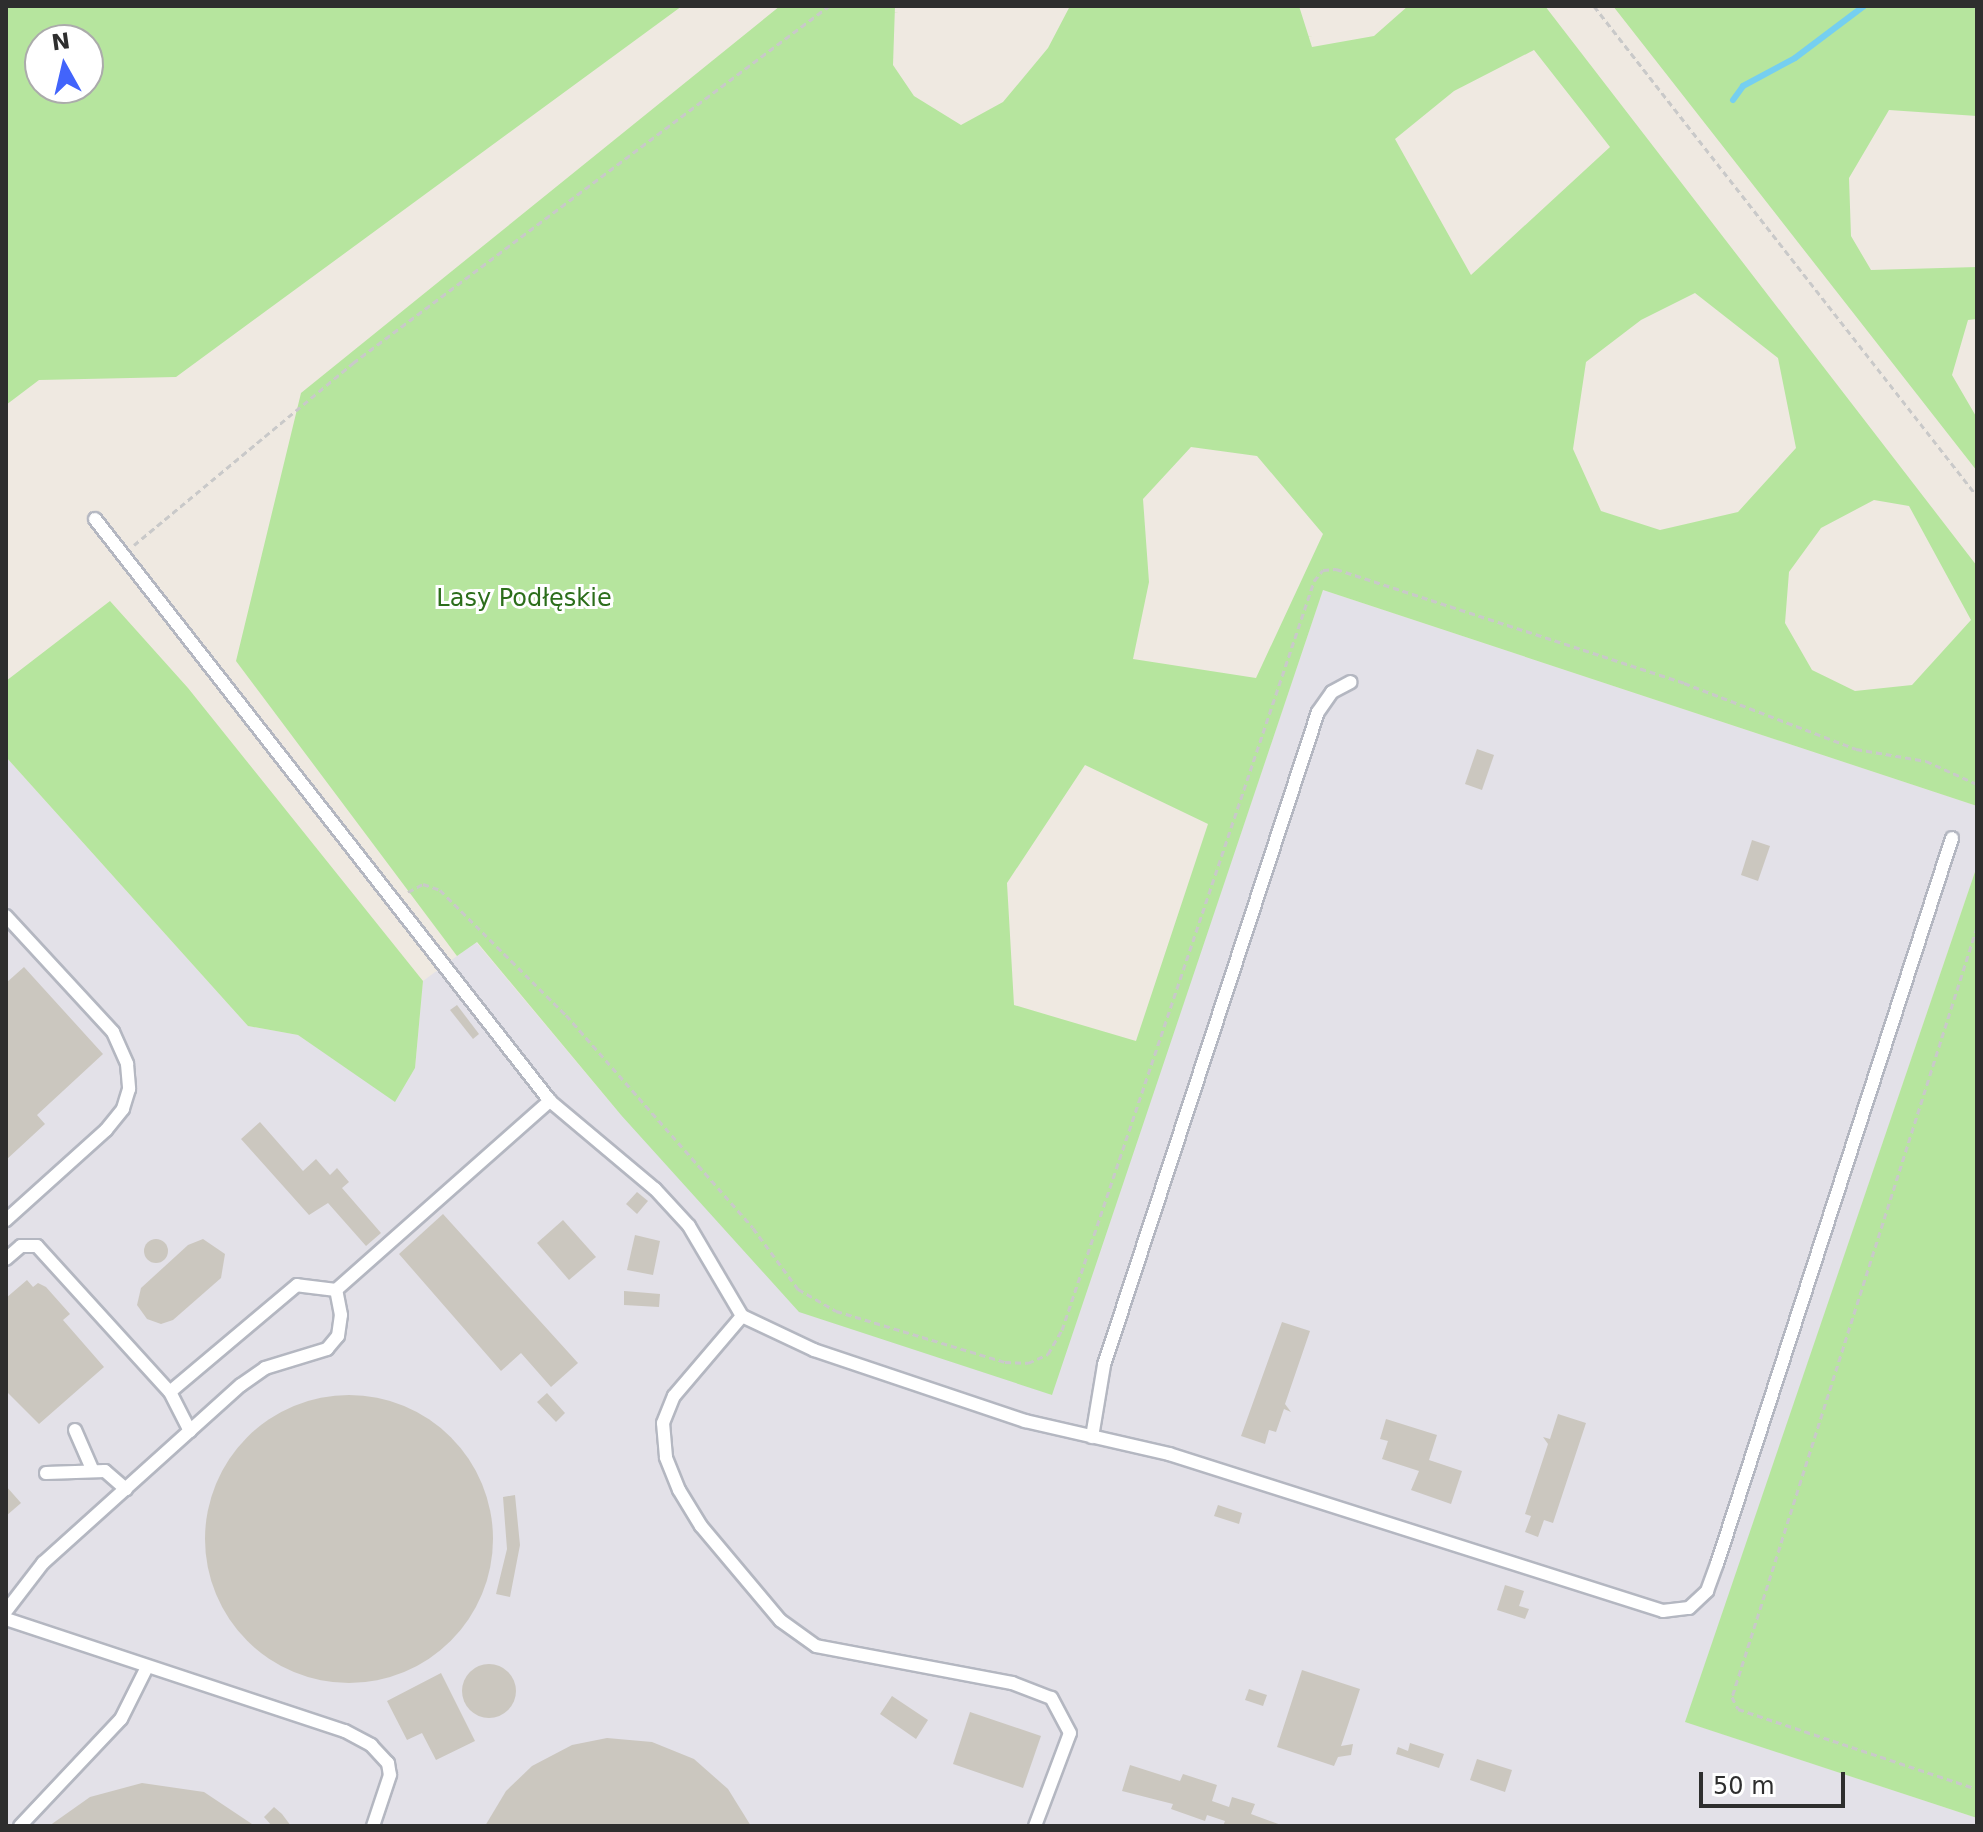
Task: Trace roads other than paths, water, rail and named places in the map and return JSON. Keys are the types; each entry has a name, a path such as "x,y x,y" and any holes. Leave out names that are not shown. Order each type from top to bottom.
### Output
{"lane":[{"path":"95,519 550,1101 645,1180 689,1226 742,1316 814,1350 1025,1421 1169,1454 1663,1611 1689,1608 1707,1591 1952,838"},
{"path":"1092,1437 1104,1365 1318,712 1332,692 1351,682"},
{"path":"6,916 113,1032 127,1064 129,1089 123,1109 106,1130 6,1220"},
{"path":"336,1290 550,1101"},
{"path":"6,1259 21,1246 37,1246 170,1392 190,1431"},
{"path":"170,1392 284,1293 316,1284 336,1290"},
{"path":"6,1611 43,1563 265,1368 327,1349 338,1336 336,1290"},
{"path":"742,1316 674,1396 663,1423 666,1457 679,1490 701,1526 762,1600 797,1635 816,1646 1012,1683 1051,1698 1070,1733 1035,1826"},
{"path":"75,1430 92,1469"},
{"path":"46,1473 92,1469 105,1471 126,1489"},
{"path":"6,1619 345,1731 371,1745 388,1763 390,1775 373,1826"},
{"path":"20,1826 121,1719 147,1667"}],"waterway":[{"path":"1733,100 1743,86 1795,58 1864,6"}],"park label":[{"name":"Lasy Podłęskie","path":"524,599"}]}
